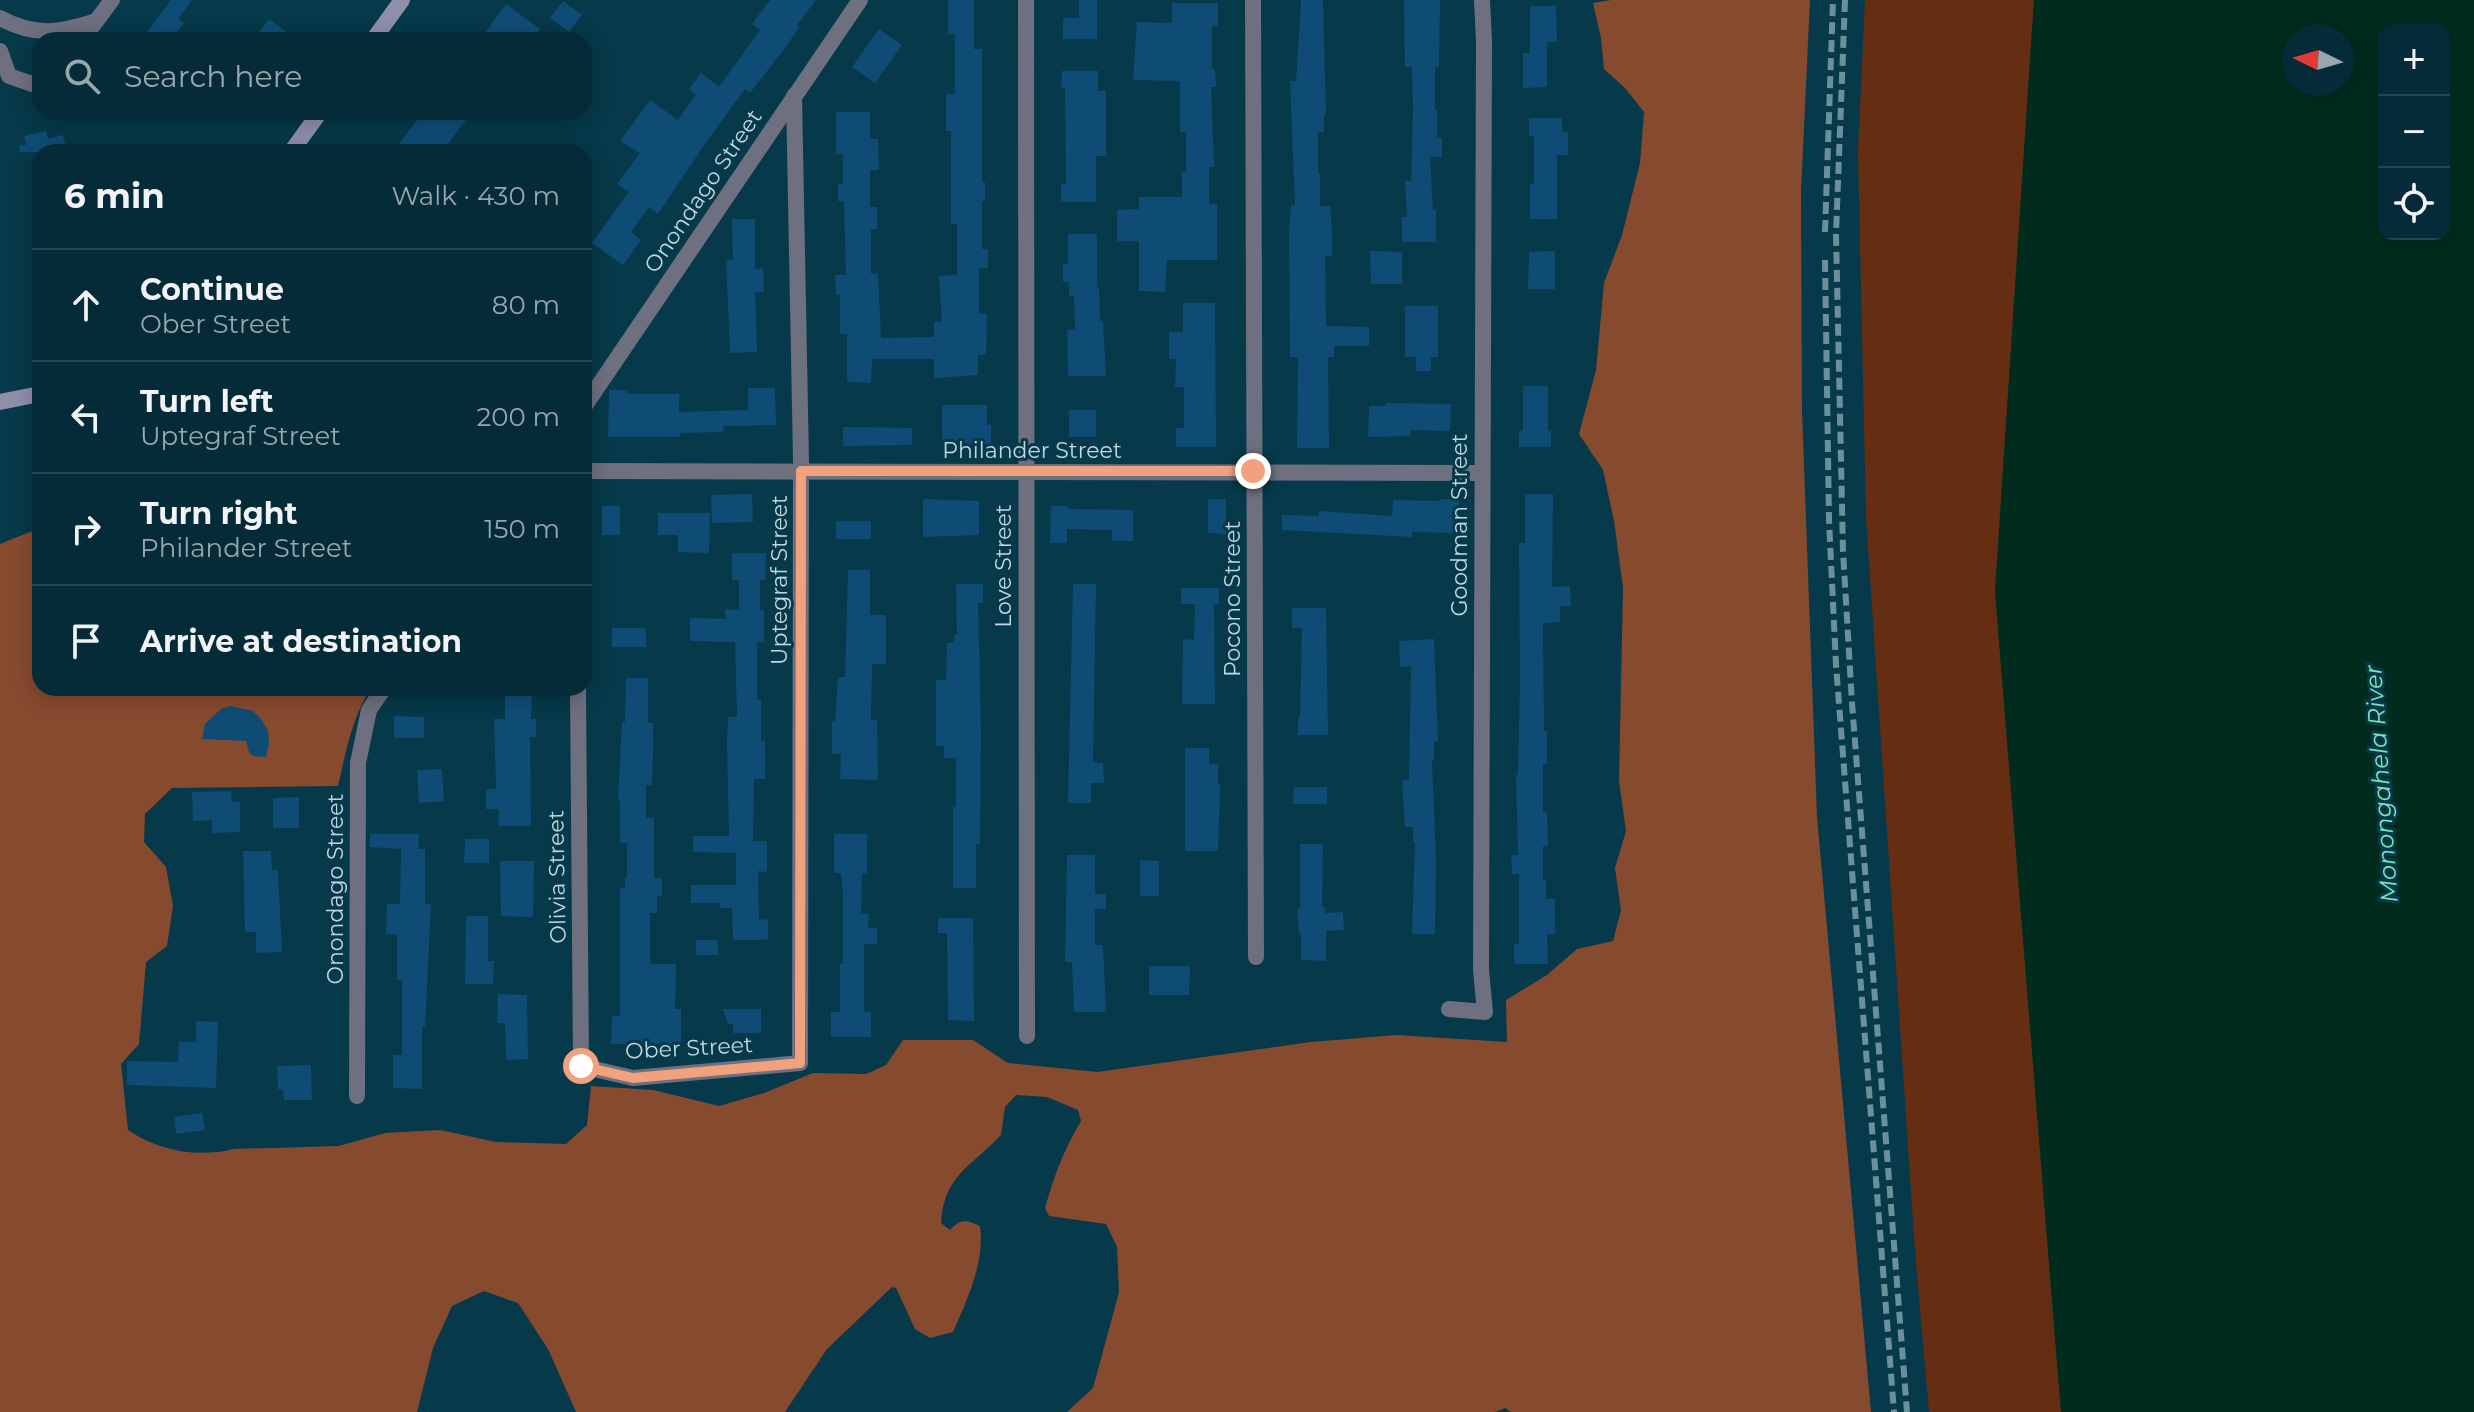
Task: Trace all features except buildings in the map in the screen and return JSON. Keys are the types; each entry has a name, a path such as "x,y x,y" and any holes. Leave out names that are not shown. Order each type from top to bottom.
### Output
{"main road":[{"path":"379,32 402,0"},
{"path":"297,144 314,120"},
{"path":"0,402 32,396"}],"street":[{"path":"88,32 112,0"},
{"name":"Onondago Street","path":"592,395 860,0"},
{"name":"Love Street","path":"1026,0 1027,1036"},
{"name":"Pocono Street","path":"1253,0 1256,957"},
{"name":"Goodman Street","path":"1449,1009 1485,1012 1481,954 1482,0"},
{"path":"0,18 22,30 66,31 96,21"},
{"path":"0,51 9,76 32,84"},
{"name":"Uptegraf Street","path":"794,96 801,471 800,1063"},
{"name":"Philander Street","path":"592,471 1481,473"},
{"name":"Onondago Street","path":"357,1096 358,763 369,710 379,696"},
{"name":"Olivia Street","path":"578,696 581,1066"},
{"name":"Ober Street","path":"581,1066 633,1078 800,1063"}],"shaded area":[{"path":"1611,0 1810,0 1801,191 1802,411 1817,817 1871,1412 1511,1412 1505,1408 1495,1412 1067,1412 1093,1388 1119,1292 1117,1247 1106,1224 1049,1216 1045,1208 1060,1163 1081,1121 1078,1110 1047,1097 1016,1095 1005,1107 1001,1135 953,1182 943,1207 941,1223 950,1230 964,1221 980,1226 977,1267 953,1332 930,1338 915,1329 896,1288 892,1287 827,1349 785,1412 576,1412 548,1349 518,1303 484,1291 452,1306 433,1348 417,1412 0,1412 0,544 32,531 32,696 366,696 354,723 338,786 172,788 145,814 144,842 166,867 173,906 167,946 146,962 139,1044 121,1064 128,1130 165,1148 206,1153 234,1149 339,1146 385,1133 440,1130 496,1142 566,1144 587,1125 591,1086 653,1090 719,1106 764,1093 813,1073 866,1074 886,1065 903,1040 973,1040 1008,1063 1097,1072 1311,1042 1397,1035 1507,1042 1506,1000 1547,975 1577,949 1613,941 1621,910 1615,868 1626,831 1619,781 1623,588 1603,470 1579,434 1596,370 1604,283 1622,235 1640,163 1644,112 1625,88 1604,69 1593,3"},
{"path":"1865,0 2034,0 1995,591 2061,1412 1929,1412 1915,1251 1866,517 1858,152"}],"water":[{"name":"Monongahela River","path":"2034,0 2474,0 2474,1412 2061,1412 1995,591"}],"railway":[{"path":"1825,232 1833,0"},
{"path":"1845,0 1836,234 1843,551 1907,1412"},
{"path":"1825,260 1829,520 1836,665 1894,1412"}],"route":[{"path":"581,1066 633,1078 800,1063 801,471 1253,471"}]}
